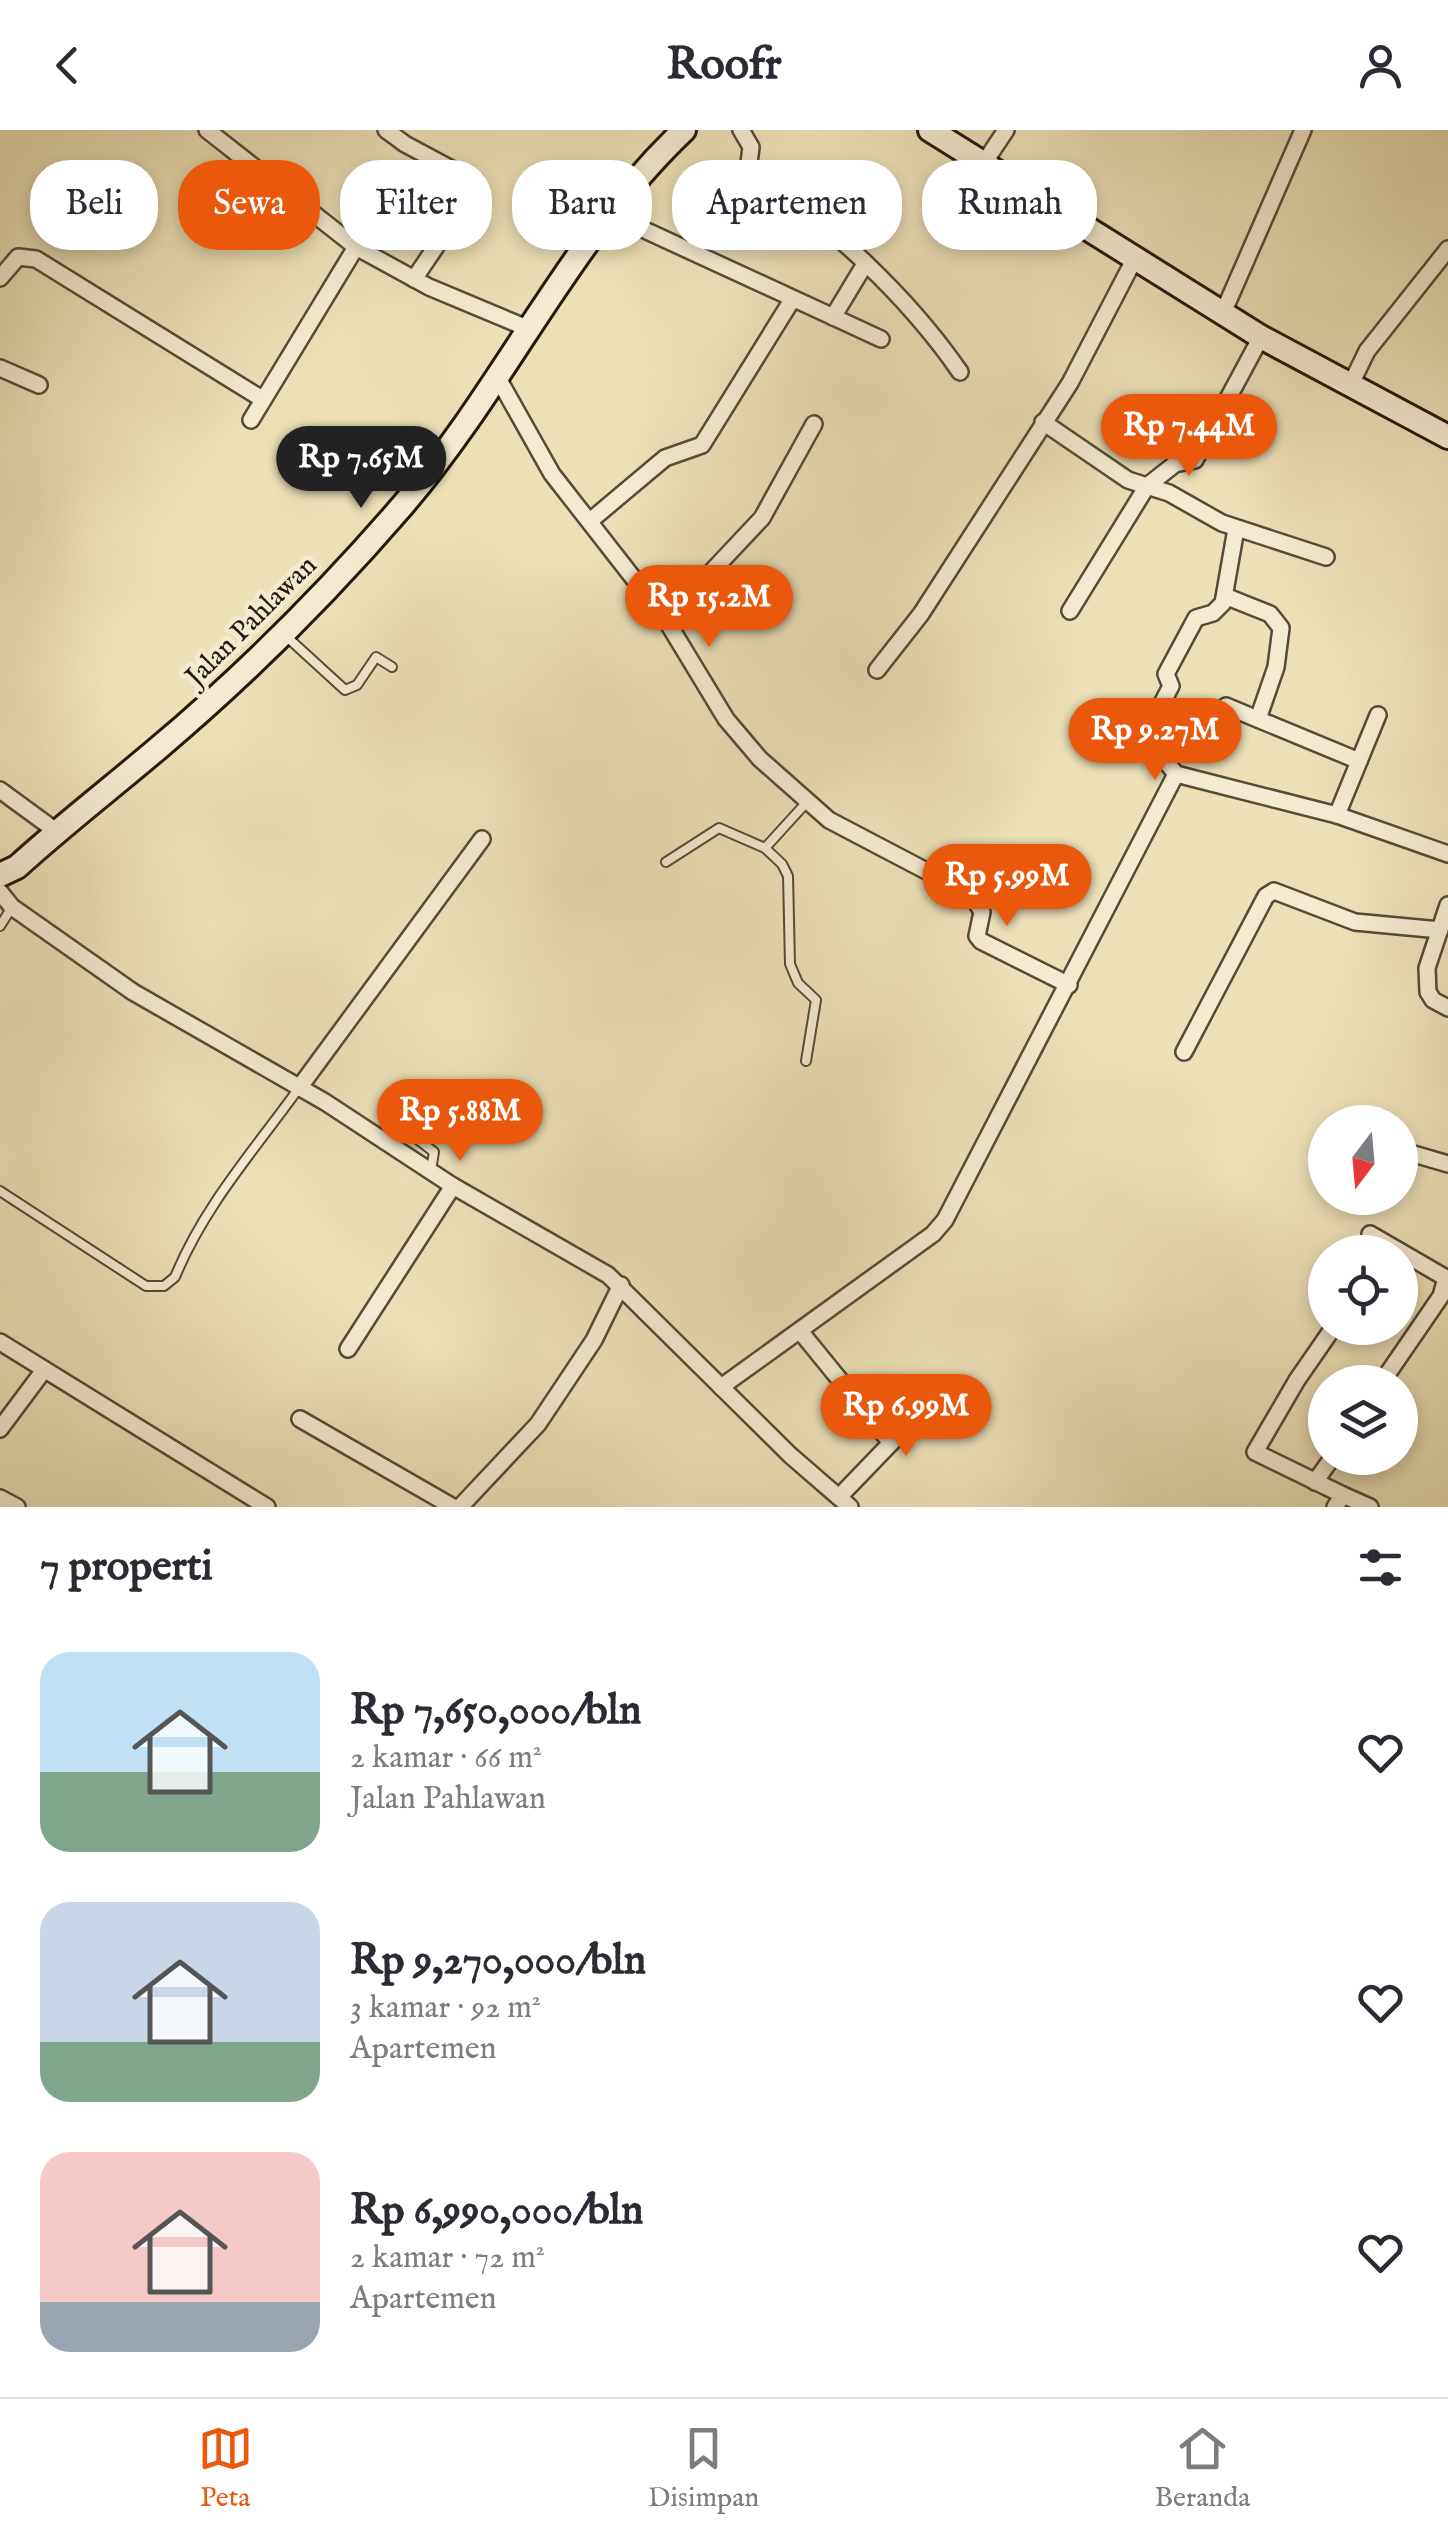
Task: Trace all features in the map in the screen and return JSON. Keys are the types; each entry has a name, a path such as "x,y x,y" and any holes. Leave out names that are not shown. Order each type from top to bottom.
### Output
{"main road":[{"name":"Jalan Pahlawan","path":"652,161 684,130"},
{"path":"930,130 973,160"},
{"path":"1097,237 1261,337 1448,436"},
{"name":"Jalan Pahlawan","path":"0,875 156,751 283,632 403,504 498,378 559,278 581,250"}],"street":[{"path":"207,130 340,234"},
{"path":"386,130 477,186 414,279"},
{"path":"741,130 751,147 750,164 754,169 818,217 866,264 928,327 960,372"},
{"path":"986,160 1006,130"},
{"path":"1223,313 1303,130"},
{"path":"652,234 881,338"},
{"path":"1350,386 1367,352 1448,248"},
{"path":"251,420 354,250"},
{"path":"361,250 414,279 528,328"},
{"path":"0,278 18,257 36,259 262,399"},
{"path":"877,670 921,614 1070,383 1134,260"},
{"path":"833,317 866,264"},
{"path":"590,521 665,458 702,445 792,300"},
{"path":"1070,611 1147,486 1175,464 1195,460 1261,337"},
{"path":"0,368 39,385"},
{"path":"498,378 552,474 666,620 726,719 760,760 806,802 888,854 957,884 979,903 982,912 977,936 981,941 1068,985"},
{"path":"1044,422 1116,474 1236,528 1326,557"},
{"path":"666,620 762,518 814,424"},
{"path":"1236,528 1218,610 1196,618 1166,674 1170,686 1144,732 1176,774 1337,815 1448,854"},
{"path":"1224,596 1270,614 1281,628 1276,667 1258,719"},
{"path":"1226,706 1359,761"},
{"path":"1337,815 1378,714"},
{"path":"721,1387 933,1234 945,1220 1176,774"},
{"path":"0,790 56,831"},
{"path":"299,1088 482,839"},
{"path":"1184,1052 1266,896 1274,891 1355,922 1440,930"},
{"path":"0,892 12,907 118,983 299,1088 452,1186 587,1261 621,1285 721,1387 844,1502 891,1443 942,1390"},
{"path":"1448,905 1428,968 1428,992 1433,1000 1448,1008"},
{"path":"1418,1155 1448,1164"},
{"path":"348,1349 452,1186"},
{"path":"1394,1365 1441,1296 1447,1273 1418,1261"},
{"path":"300,1419 457,1507 538,1424 594,1340 621,1285"},
{"path":"800,1332 891,1443"},
{"path":"0,1342 267,1507"},
{"path":"1321,1345 1255,1452 1316,1482 1339,1501 1370,1507"},
{"path":"0,1429 44,1370"},
{"path":"1316,1482 1321,1475"},
{"path":"0,1498 16,1507"}],"lane":[{"path":"283,632 345,690 356,685 376,657 392,667"},
{"path":"765,848 806,802"},
{"path":"666,862 719,828 765,848 782,864 788,876 792,972 816,1000 818,1009 806,1062"},
{"path":"0,926 12,907"},
{"path":"0,1191 146,1286 164,1286 175,1277 217,1195 263,1141 299,1088"},
{"path":"431,1170 434,1152 416,1138 413,1129 432,1100"}]}
